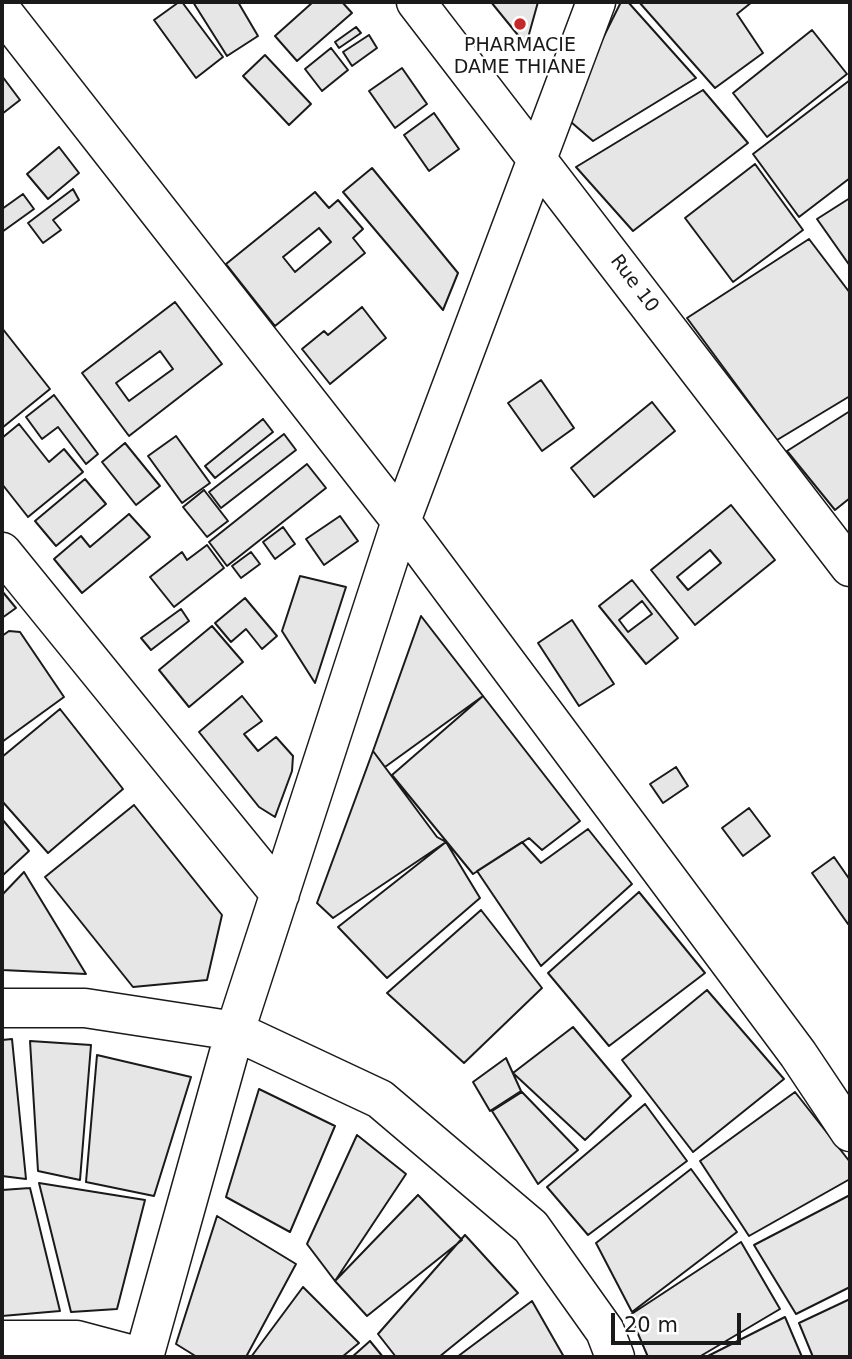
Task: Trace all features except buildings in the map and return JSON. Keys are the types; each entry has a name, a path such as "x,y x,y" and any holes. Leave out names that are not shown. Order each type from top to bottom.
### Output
{"street":[{"name":"Rue 10","path":"416,2 850,567"},
{"path":"2,1340 77,1340 142,1357 235,1031 401,521 596,2"},
{"path":"2,11 401,521 798,1054 850,1132"},
{"path":"2,552 280,894"},
{"path":"2,1008 85,1008 235,1031 380,1099 531,1227 605,1331 615,1357"}],"place":[{"name":"PHARMACIE DAME THIANE","path":"520,24"}]}
